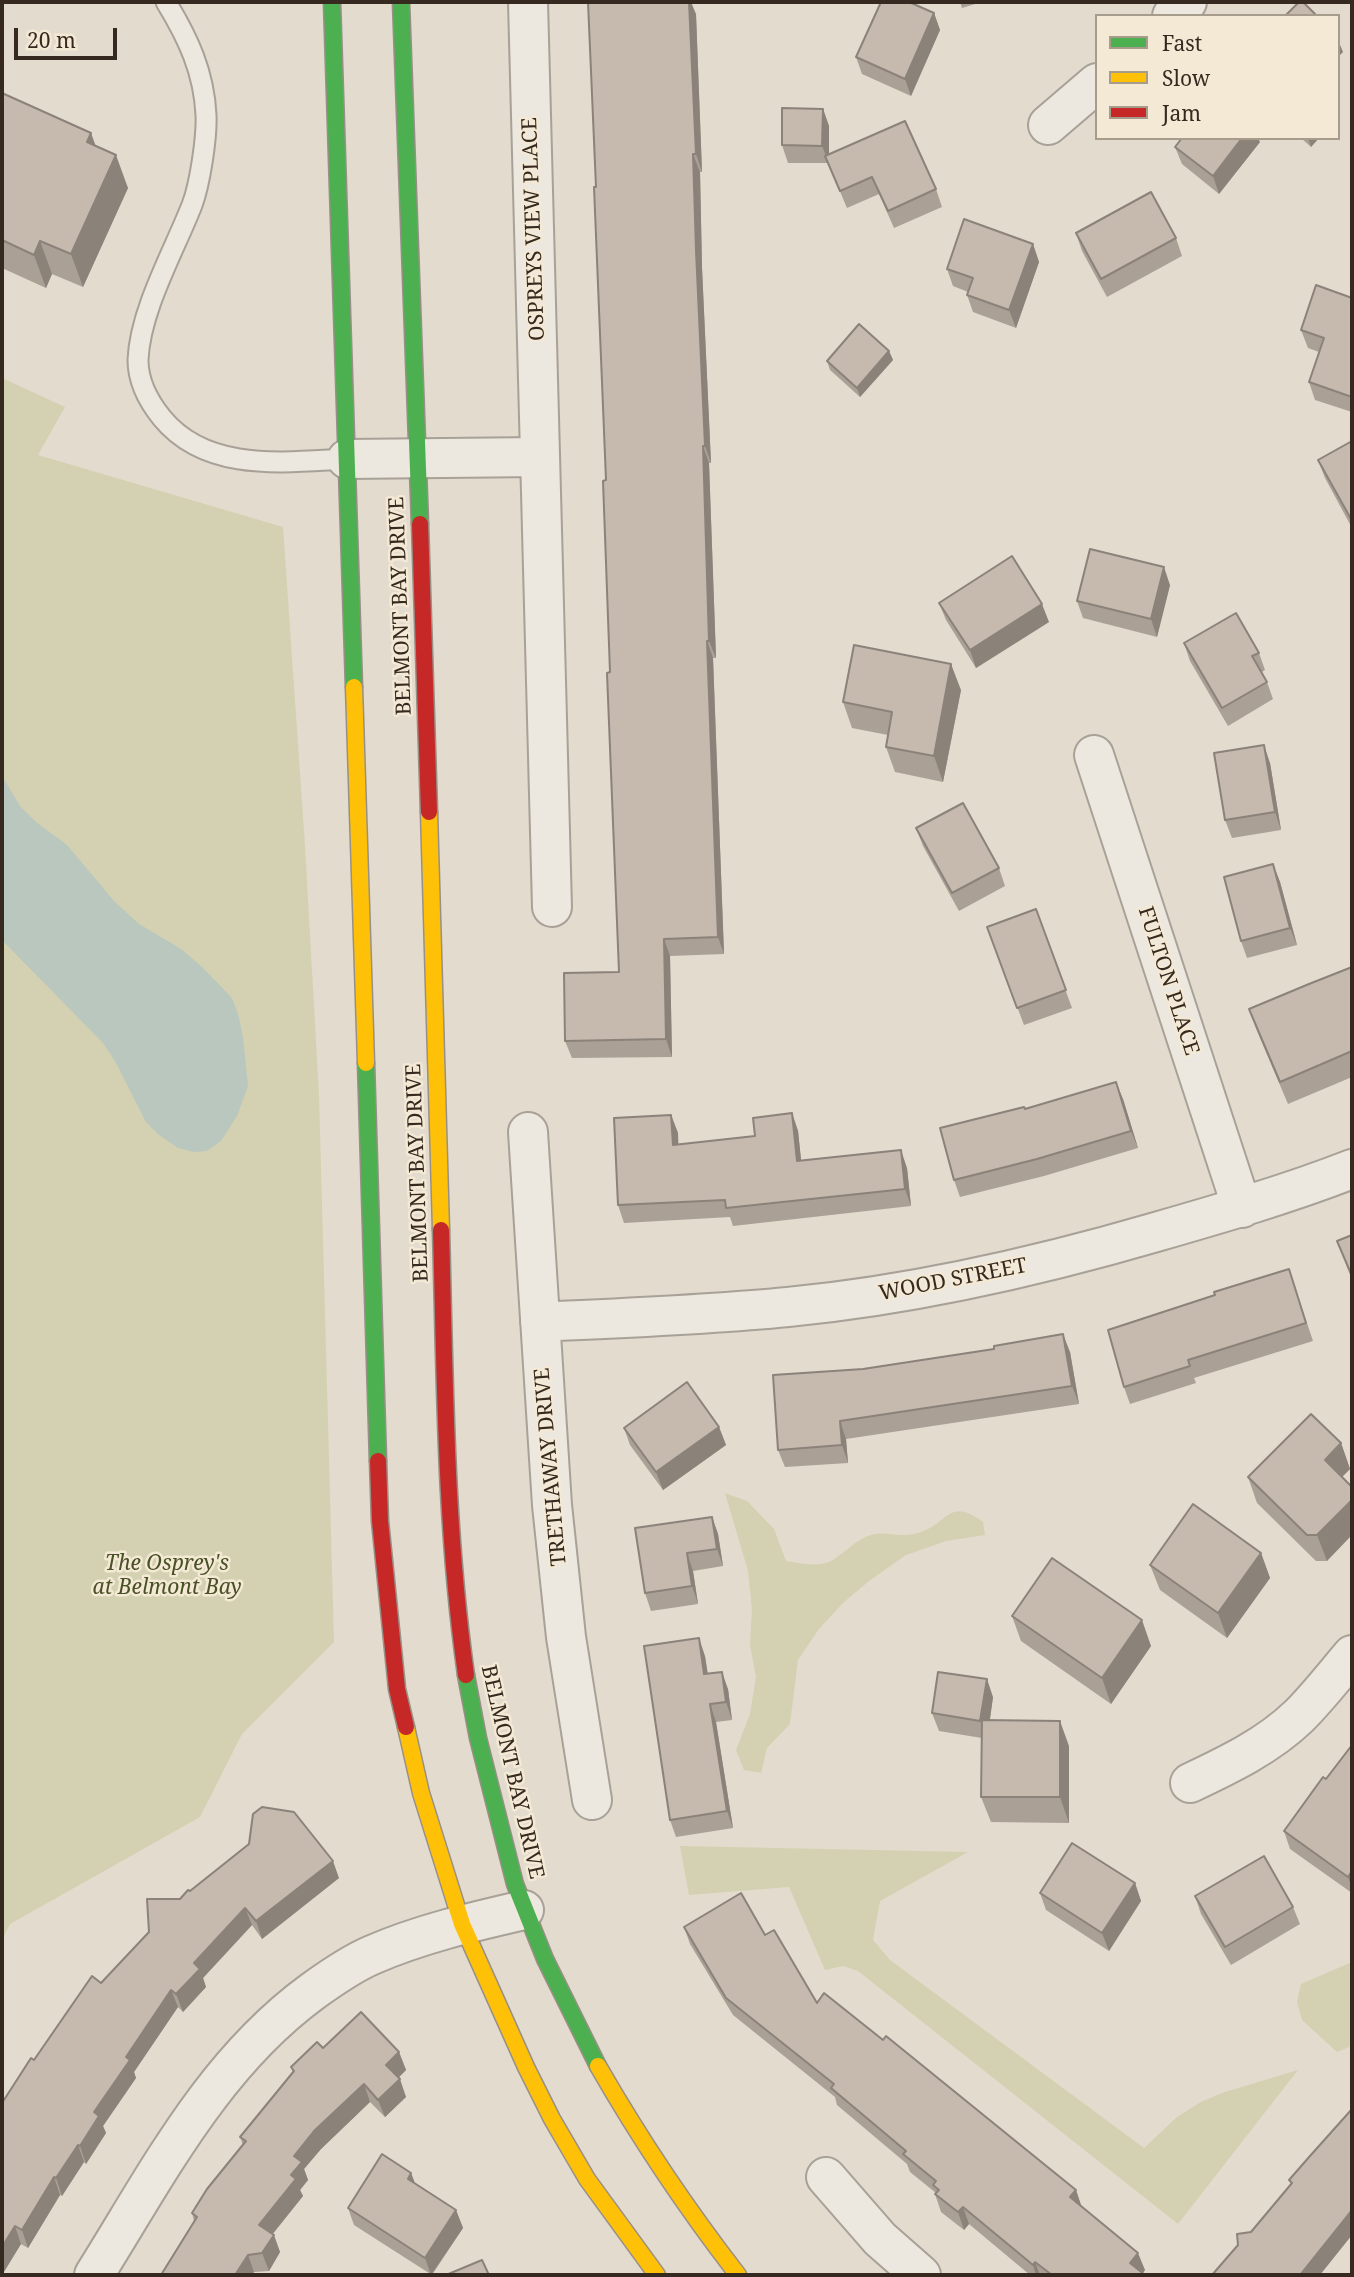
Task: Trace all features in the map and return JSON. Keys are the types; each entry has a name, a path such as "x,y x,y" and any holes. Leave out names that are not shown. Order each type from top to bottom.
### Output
{"street":[{"path":"332,2 380,1521 397,1689 421,1793 462,1924 552,2119 587,2179 657,2275"},
{"name":"BELMONT BAY DRIVE","path":"401,2 418,458 449,1488 455,1586 470,1702 507,1856 524,1910 565,2000 622,2110 700,2228 738,2275"},
{"name":"OSPREYS VIEW PLACE","path":"528,2 552,907"},
{"path":"1174,14 1187,2"},
{"path":"1048,125 1095,85"},
{"path":"347,459 540,457"},
{"name":"FULTON PLACE","path":"1094,755 1242,1208"},
{"name":"TRETHAWAY DRIVE","path":"528,1132 552,1505 566,1637 592,1800"},
{"name":"WOOD STREET","path":"540,1322 790,1307 992,1275 1072,1257 1242,1208 1352,1169"},
{"path":"1189,1783 1238,1760 1274,1737 1298,1716 1352,1655"},
{"path":"94,2275 199,2107 238,2058 288,2009 369,1956 462,1924 524,1910"},
{"path":"826,2177 880,2239 900,2269"}],"lane":[{"path":"166,2 183,29 196,58 201,75 206,118 193,202 170,253 144,330 138,359 141,380 149,400 166,423 189,441 210,452 258,462 347,459"}],"green space":[{"name":"The Osprey's at Belmont Bay","path":"2,378 65,407 38,455 283,527 319,1095 334,1642 242,1734 200,1817 10,1924 2,1940"},
{"path":"725,1493 747,1501 774,1529 786,1561 796,1563 829,1562 868,1536 918,1533 955,1512 962,1511 983,1522 985,1535 946,1541 906,1555 844,1602 819,1629 798,1660 790,1724 767,1748 761,1773 744,1770 736,1750 750,1714 756,1677 750,1645 752,1609 748,1571"},
{"path":"680,1846 968,1852 880,1901 873,1940 890,1960 1144,2148 1177,2117 1201,2102 1298,2070 1178,2224 858,1971 843,1966 825,1970 789,1887 689,1895"},
{"path":"1352,1962 1352,2046 1337,2052 1302,2020 1297,2002 1301,1984"}],"shaded area":[{"path":"2,776 20,806 67,845 114,901 139,924 181,949 232,998 243,1037 248,1086 237,1116 221,1141 207,1151 194,1152 178,1148 146,1122 103,1043 2,940"}],"building":[{"path":"588,2 689,2 696,154 693,154 705,446 707,641 718,937 664,939 666,1039 565,1041 564,973 619,972 607,673 610,672 603,481 606,480"},
{"path":"881,2 909,2 934,13 905,79 856,57"},
{"path":"1299,2 1303,2 1315,14 1287,14"},
{"path":"2,93 91,133 87,142 116,155 71,254 40,241 34,255 2,240"},
{"path":"782,108 823,109 822,146 782,145"},
{"path":"905,121 936,189 888,211 872,177 840,191 825,156"},
{"path":"1180,140 1240,140 1213,176 1175,147"},
{"path":"1151,192 1176,238 1101,279 1076,233"},
{"path":"964,219 1033,244 1009,310 967,295 973,278 947,269"},
{"path":"1316,285 1352,298 1352,397 1309,382 1324,338 1301,330"},
{"path":"859,324 889,351 857,388 827,361"},
{"path":"1352,441 1352,518 1351,519 1318,460"},
{"path":"1090,549 1164,567 1151,619 1077,601"},
{"path":"1012,556 1042,604 970,650 939,603"},
{"path":"1236,613 1259,653 1252,656 1267,682 1222,708 1184,643"},
{"path":"854,645 951,664 934,756 886,747 892,712 843,702"},
{"path":"1264,745 1275,812 1225,820 1214,753"},
{"path":"963,803 999,868 952,893 916,828"},
{"path":"1273,864 1290,928 1241,941 1224,877"},
{"path":"1036,909 1066,990 1017,1008 987,927"},
{"path":"1352,967 1352,1051 1280,1082 1249,1009"},
{"path":"1116,1082 1131,1131 954,1180 940,1128 1024,1107 1025,1109"},
{"path":"792,1113 797,1161 901,1150 905,1189 726,1208 725,1200 618,1205 614,1118 671,1115 673,1145 755,1136 753,1118"},
{"path":"1352,1235 1352,1276 1337,1241"},
{"path":"1289,1269 1306,1323 1188,1360 1190,1366 1124,1387 1108,1330 1215,1295 1214,1292"},
{"path":"1063,1334 1072,1386 840,1421 842,1445 778,1450 773,1375 863,1369 994,1349 994,1346"},
{"path":"687,1382 719,1427 656,1472 624,1428"},
{"path":"1311,1414 1341,1443 1325,1460 1352,1487 1352,1500 1317,1535 1307,1535 1248,1477"},
{"path":"1193,1504 1261,1553 1218,1613 1150,1565"},
{"path":"712,1517 717,1549 687,1553 692,1586 645,1593 635,1528"},
{"path":"1052,1558 1142,1620 1102,1678 1012,1616"},
{"path":"699,1638 704,1674 722,1672 726,1702 710,1704 727,1811 670,1820 644,1646"},
{"path":"938,1672 987,1679 980,1721 932,1713"},
{"path":"982,1720 1060,1721 1060,1797 981,1797"},
{"path":"1352,1745 1352,1871 1348,1877 1284,1831 1323,1777 1326,1779"},
{"path":"262,1807 294,1812 333,1861 256,1921 245,1908 194,1963 200,1969 176,1994 171,1990 126,2057 130,2060 94,2112 99,2116 80,2146 78,2145 56,2178 54,2177 22,2230 15,2226 2,2247 2,2103 31,2058 34,2060 92,1976 101,1983 149,1932 147,1899 180,1899 249,1844 253,1814"},
{"path":"1072,1843 1135,1883 1102,1933 1040,1893"},
{"path":"1264,1856 1293,1907 1225,1947 1195,1896"},
{"path":"741,1893 765,1935 774,1930 817,2003 824,1993 883,2040 886,2036 1076,2190 1070,2197 1138,2253 1130,2263 1145,2275 1052,2275 1035,2262 1033,2265 963,2207 958,2212 935,2194 939,2190 933,2185 936,2181 903,2154 906,2151 831,2088 834,2084 726,1998 684,1927"},
{"path":"361,2012 399,2052 386,2065 400,2079 378,2100 364,2084 314,2131 294,2156 302,2162 291,2175 296,2179 259,2225 274,2235 262,2253 248,2255 235,2275 161,2275 197,2217 192,2213 207,2189 246,2141 240,2137 294,2071 291,2067 317,2042 323,2048"},
{"path":"1352,2109 1352,2210 1300,2275 1212,2275 1238,2245 1237,2234 1251,2232 1292,2183 1289,2180"},
{"path":"382,2154 411,2173 408,2179 456,2210 425,2258 348,2208"},
{"path":"482,2260 489,2275 446,2275"}],"traffic: fast":[{"path":"332,2 354,687"},
{"path":"401,2 420,524"},
{"path":"366,1063 378,1461"},
{"path":"466,1675 478,1738 515,1884 545,1959 598,2066"}],"traffic: slow":[{"path":"354,687 366,1063"},
{"path":"429,812 441,1230"},
{"path":"406,1727 421,1793 462,1924 526,2067 587,2179 657,2275"},
{"path":"598,2066 664,2173 738,2275"}],"traffic: jam":[{"path":"420,524 429,812"},
{"path":"441,1230 450,1509 466,1675"},
{"path":"378,1461 380,1521 397,1689 406,1727"}]}
